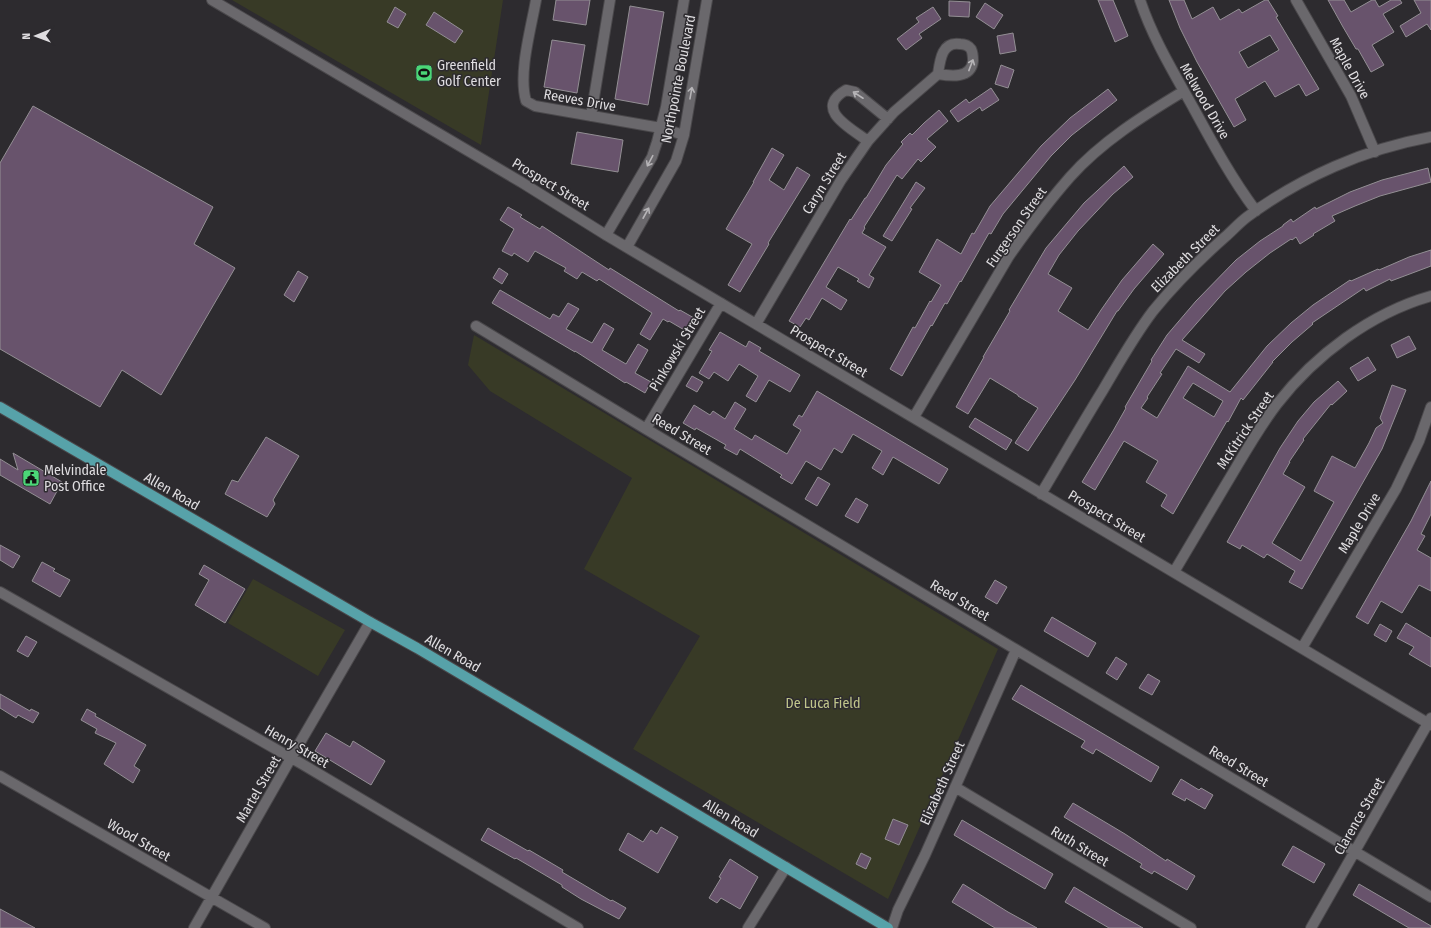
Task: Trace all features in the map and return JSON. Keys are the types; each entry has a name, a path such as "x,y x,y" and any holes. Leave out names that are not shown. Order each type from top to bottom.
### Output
{"main road":[{"name":"Allen Road","path":"0,407 431,656 888,928"}],"street":[{"name":"Prospect Street","path":"212,0 521,182 606,235 1041,494 1430,722"},
{"name":"Reeves Drive","path":"536,0 523,74 523,91 526,101 535,106 661,128 684,135"},
{"path":"591,116 610,0"},
{"name":"Northpointe Boulevard","path":"606,235 652,157 666,107 684,0"},
{"name":"Northpointe Boulevard","path":"627,247 676,161 684,135 707,0"},
{"name":"Melwood Drive","path":"1140,0 1155,39 1168,64 1227,169 1256,211"},
{"name":"Maple Drive","path":"1296,0 1351,96 1375,152"},
{"name":"Caryn Street","path":"756,324 841,180 868,141 888,119 938,74"},
{"path":"868,141 840,121 834,114 833,102 838,94 846,90 856,92 888,119"},
{"name":"Furgerson Street","path":"914,417 1009,256 1026,231 1046,206 1071,176 1103,146 1124,130 1184,91"},
{"name":"Elizabeth Street","path":"1041,494 1132,342 1153,311 1201,258 1245,218 1315,176 1375,152 1431,137"},
{"name":"McKitrick Street","path":"1174,572 1258,431 1277,404 1299,379 1346,337 1387,313 1431,296"},
{"name":"Pinkowski Street","path":"646,429 721,303"},
{"name":"Reed Street","path":"476,326 1431,897"},
{"name":"Maple Drive","path":"1302,648 1396,489 1419,441 1431,407"},
{"name":"Henry Street","path":"0,592 291,758 578,928"},
{"name":"Martel Street","path":"194,928 370,622"},
{"name":"Elizabeth Street","path":"892,928 898,910 925,855 1016,650"},
{"name":"Clarence Street","path":"1310,928 1430,722"},
{"name":"Wood Street","path":"0,776 265,928"},
{"name":"Ruth Street","path":"955,787 1191,928"},
{"path":"748,928 786,867"}],"green space":[{"name":"Greenfield Golf Center","path":"232,0 503,0 481,145"},
{"name":"De Luca Field","path":"474,335 998,649 888,899 633,749 700,636 584,569 632,478 490,391 468,365"},
{"path":"253,579 345,630 318,676 228,623"}],"building":[{"path":"556,0 590,0 586,25 553,20"},
{"path":"1098,0 1113,0 1128,36 1115,42"},
{"path":"1169,0 1184,0 1192,19 1213,7 1220,20 1239,9 1242,13 1265,0 1268,0 1278,16 1276,17 1319,89 1306,96 1299,84 1275,97 1265,81 1235,99 1246,120 1234,127 1197,62 1180,28","holes":["1270,35 1279,50 1248,68 1239,52"]},
{"path":"1328,0 1344,0 1351,12 1372,0 1375,0 1379,7 1391,0 1400,0 1402,3 1383,14 1394,32 1372,45 1384,65 1371,72"},
{"path":"1414,0 1431,0 1431,30 1427,24 1406,37 1400,26 1421,13"},
{"path":"949,1 970,2 969,17 949,16"},
{"path":"985,3 1003,15 994,29 976,17"},
{"path":"630,6 664,12 648,105 615,99"},
{"path":"395,7 406,14 398,28 387,22"},
{"path":"933,7 941,19 919,34 922,38 906,50 897,39 919,22 916,18"},
{"path":"434,12 463,31 455,43 426,25"},
{"path":"1013,33 1016,51 1000,54 997,36"},
{"path":"552,40 585,45 577,93 544,87"},
{"path":"1001,65 1014,70 1008,88 995,84"},
{"path":"991,88 999,100 982,111 980,107 958,122 950,111 966,99 969,103"},
{"path":"1108,89 1117,100 1072,135 1051,156 1003,214 991,234 989,233 961,282 960,281 947,304 945,303 932,326 931,325 902,376 890,369 913,327 915,328 941,285 919,272 937,239 961,254 972,233 974,234 990,206 1041,146 1070,118"},
{"path":"33,106 213,207 194,244 235,268 161,395 122,370 100,407 0,349 0,163"},
{"path":"939,110 948,121 927,139 936,147 921,162 918,159 902,179 897,175 864,227 865,228 862,233 886,247 869,275 874,278 869,288 857,281 859,279 838,267 826,287 847,300 841,310 822,298 809,320 806,318 800,327 789,321 850,219 851,220 866,198 886,165 903,144 901,142 910,133 912,135"},
{"path":"577,132 623,140 618,172 571,164"},
{"path":"772,148 784,155 769,180 784,190 797,167 810,175 740,292 728,285 752,244 726,229"},
{"path":"1124,166 1133,177 1113,194 1078,231 1059,255 1048,274 1072,288 1058,311 1088,330 1122,280 1153,244 1164,254 1117,311 1075,380 1028,451 1015,443 1038,408 1018,395 990,378 968,414 956,407 1010,311 1009,310 1046,248 1084,203"},
{"path":"1428,168 1431,182 1380,196 1332,216 1335,221 1313,234 1314,235 1300,244 1296,237 1270,253 1225,291 1182,340 1205,354 1199,363 1176,349 1160,373 1162,374 1141,408 1157,418 1188,366 1230,392 1267,346 1291,323 1313,305 1350,280 1351,281 1378,269 1379,270 1409,257 1431,250 1431,266 1391,281 1390,279 1366,291 1364,288 1312,323 1313,324 1292,342 1272,362 1243,400 1241,398 1173,514 1161,506 1167,495 1146,482 1158,461 1124,441 1095,490 1082,482 1113,431 1152,361 1151,360 1167,335 1196,301 1236,260 1291,219 1293,222 1315,207 1316,209 1350,192 1382,180","holes":["1193,383 1223,401 1214,417 1183,398"]},
{"path":"916,182 925,188 910,208 912,209 892,241 883,236"},
{"path":"508,207 522,215 520,217 540,229 542,226 609,270 610,268 679,311 680,310 694,318 686,331 663,319 650,340 640,334 652,313 599,279 597,281 582,272 577,279 564,271 566,268 535,251 528,262 514,253 512,256 502,251 514,229 500,220"},
{"path":"499,268 508,274 502,284 493,278"},
{"path":"298,271 308,277 294,302 284,295"},
{"path":"500,290 550,319 553,314 559,317 568,303 579,309 566,329 592,343 604,323 614,329 602,350 626,364 638,344 648,350 635,373 651,382 645,393 626,382 625,383 575,351 492,303"},
{"path":"720,332 746,347 749,341 761,348 759,351 800,375 790,392 769,380 756,402 746,396 758,376 739,364 728,381 714,372 709,379 699,373 712,351 709,350"},
{"path":"1409,336 1416,349 1397,358 1391,345"},
{"path":"1368,357 1376,370 1358,381 1350,368"},
{"path":"692,376 703,382 697,392 686,386"},
{"path":"1338,381 1347,391 1332,405 1331,404 1303,439 1304,440 1289,462 1283,474 1305,487 1272,543 1301,561 1334,502 1314,491 1332,456 1355,468 1376,428 1383,423 1380,418 1392,385 1406,390 1382,449 1302,589 1289,582 1295,571 1267,554 1264,558 1242,545 1240,549 1227,542 1280,448 1298,421 1314,402"},
{"path":"817,391 948,469 939,484 893,457 883,475 872,468 882,451 853,434 842,453 834,448 821,470 806,461 792,484 780,477 782,475 740,449 737,455 724,448 726,445 696,428 695,430 683,423 694,405 710,415 713,411 725,419 735,402 746,409 734,429 752,440 755,435 787,454 801,430 793,425 799,415 802,417"},
{"path":"975,418 1012,440 1006,450 969,427"},
{"path":"266,437 299,456 273,500 275,504 267,517 225,494 232,480 238,482"},
{"name":"Melvindale Post Office","path":"13,453 62,482 50,504 0,475 0,459 18,470"},
{"path":"818,477 830,484 817,506 805,499"},
{"path":"1431,481 1431,514 1421,534 1425,536 1417,550 1431,558 1431,591 1419,585 1402,613 1381,601 1368,624 1356,617 1411,521"},
{"path":"856,498 868,505 858,523 845,516"},
{"path":"0,545 20,556 13,568 0,560"},
{"path":"42,562 55,569 53,571 70,580 60,597 32,581"},
{"path":"204,565 245,589 225,623 195,605 209,580 199,574"},
{"path":"995,580 1007,587 997,604 985,597"},
{"path":"1052,617 1096,643 1088,657 1044,631"},
{"path":"1406,623 1431,638 1431,667 1409,654 1414,647 1397,638"},
{"path":"1380,624 1392,631 1386,642 1374,635"},
{"path":"26,636 37,642 28,657 17,651"},
{"path":"1116,657 1127,664 1117,680 1106,673"},
{"path":"1148,674 1160,681 1152,695 1139,688"},
{"path":"1021,685 1159,767 1151,782 1096,749 1093,754 1081,747 1085,741 1012,699"},
{"path":"0,694 30,711 31,709 39,713 33,723 18,715 16,718 0,708"},
{"path":"87,709 96,714 95,716 146,745 134,766 140,770 133,783 104,764 116,743 95,733 97,729 81,720"},
{"path":"326,733 350,747 353,741 385,761 371,785 315,751"},
{"path":"1181,779 1199,790 1201,788 1213,795 1205,809 1186,798 1185,801 1172,794"},
{"path":"1073,803 1125,834 1166,861 1167,859 1195,876 1187,890 1154,871 1152,874 1140,867 1142,864 1064,817"},
{"path":"893,819 908,825 899,845 885,839"},
{"path":"962,820 1053,874 1045,889 954,835"},
{"path":"661,827 678,837 658,873 619,850 628,833 643,842 651,830 657,834"},
{"path":"488,828 528,851 529,850 563,870 562,872 611,901 612,900 626,908 619,919 581,899 562,887 562,885 516,858 515,859 481,840"},
{"path":"1293,846 1325,864 1314,883 1282,865"},
{"path":"861,853 871,858 866,869 856,864"},
{"path":"730,859 758,877 740,909 721,898 717,903 709,898"},
{"path":"963,884 1037,928 995,928 952,902"},
{"path":"1359,884 1431,926 1431,928 1409,928 1353,895"},
{"path":"1074,887 1143,928 1109,928 1065,902"},
{"path":"0,909 35,928 0,928"}],"place":[{"name":"Greenfield Golf Center","path":"424,73"},
{"name":"Melvindale Post Office","path":"31,478"}]}
